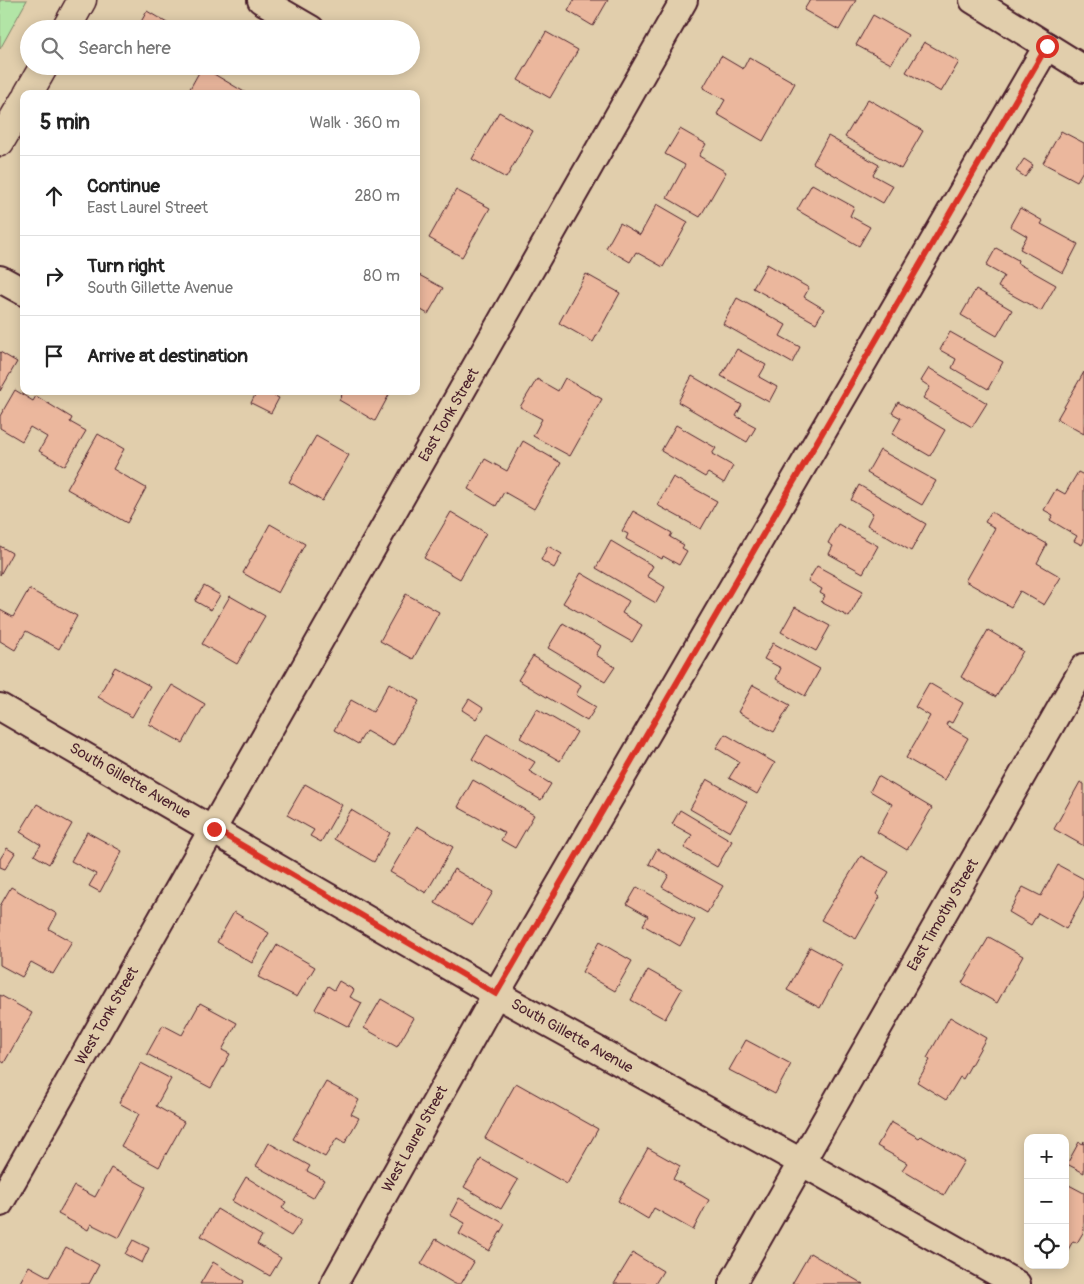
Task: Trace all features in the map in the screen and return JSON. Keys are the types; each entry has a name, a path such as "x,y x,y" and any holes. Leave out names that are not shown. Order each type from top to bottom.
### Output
{"main road":[{"path":"71,20 82,0"},
{"path":"30,90 39,75"},
{"path":"0,142 20,108"}],"street":[{"path":"261,0 295,20"},
{"name":"East Tonk Street","path":"214,829 684,0"},
{"path":"973,0 1084,69"},
{"name":"West Laurel Street","path":"334,1284 496,994 1047,46"},
{"path":"0,279 20,290"},
{"name":"East Timothy Street","path":"732,1284 1084,667"},
{"name":"South Gillette Avenue","path":"0,707 214,829 496,994 801,1162 1017,1284"},
{"name":"West Tonk Street","path":"0,1203 214,829"}],"green space":[{"path":"0,0 27,0 0,49"}],"building":[{"path":"574,0 608,0 593,26 568,11"},
{"path":"810,0 856,0 839,30 804,10"},
{"path":"147,11 162,20 142,20"},
{"path":"873,15 908,35 891,64 856,45"},
{"path":"546,32 578,50 550,98 518,80"},
{"path":"924,42 959,62 941,92 906,72"},
{"path":"721,56 743,69 749,57 795,83 763,141 717,114 725,100 703,88"},
{"path":"198,75 216,75 241,90 189,90"},
{"path":"868,99 923,131 901,169 845,137"},
{"path":"499,112 533,131 506,178 472,159"},
{"path":"680,129 706,144 699,156 726,172 700,217 667,198 685,165 665,154"},
{"path":"1061,131 1084,143 1084,169 1077,181 1043,163"},
{"path":"828,136 879,165 873,175 893,186 883,203 813,163"},
{"path":"1024,159 1033,165 1025,177 1016,171"},
{"path":"812,184 854,207 850,216 870,227 859,246 797,210"},
{"path":"456,190 490,208 462,257 429,238"},
{"path":"657,204 688,222 663,267 636,252 630,262 606,248 620,223 640,235"},
{"path":"1020,208 1043,221 1041,224 1078,244 1063,273 1020,249 1027,236 1010,226"},
{"path":"996,248 1018,260 1017,263 1056,285 1041,311 998,287 1004,276 986,266"},
{"path":"767,264 809,288 804,297 824,309 816,323 753,288"},
{"path":"586,274 620,293 593,342 559,323"},
{"path":"420,276 443,288 428,314 420,309"},
{"path":"976,289 1012,310 997,336 961,315"},
{"path":"737,298 786,325 780,336 800,347 792,363 723,324"},
{"path":"950,332 1003,362 988,389 952,368 956,359 940,350"},
{"path":"737,349 766,365 759,377 777,387 769,402 721,376"},
{"path":"0,352 17,362 0,391"},
{"path":"929,368 987,403 972,427 923,398 930,387 921,381"},
{"path":"1084,372 1084,434 1057,419"},
{"path":"692,376 742,405 736,416 756,427 747,442 678,402"},
{"path":"565,378 602,399 570,456 533,436 542,419 520,407 537,379 558,391"},
{"path":"15,390 20,395 33,401 36,396 72,418 70,422 86,431 65,466 39,451 47,437 30,427 22,441 0,428 0,416"},
{"path":"255,395 273,395 279,398 271,413 251,403"},
{"path":"342,395 389,395 375,421 339,400"},
{"path":"898,402 945,430 930,456 892,434 901,418 892,413"},
{"path":"676,425 716,448 712,454 733,466 724,483 708,473 705,477 661,451"},
{"path":"98,434 124,449 113,469 146,488 127,523 67,489"},
{"path":"316,436 349,455 322,501 289,482"},
{"path":"523,441 561,463 534,509 504,492 496,506 468,489 485,459 507,471"},
{"path":"880,450 936,481 922,505 867,473"},
{"path":"1078,472 1084,475 1084,541 1082,545 1074,541 1077,536 1050,520 1053,515 1044,510 1056,489 1065,494"},
{"path":"673,477 717,501 701,529 657,505"},
{"path":"859,485 926,524 911,551 867,525 873,513 851,500"},
{"path":"633,511 672,533 670,537 684,545 682,548 687,551 679,565 663,556 662,559 626,539 628,534 622,531"},
{"path":"451,512 486,533 460,579 424,558"},
{"path":"991,512 1047,544 1037,563 1061,577 1044,605 1020,591 1011,607 965,581 995,528 985,522"},
{"path":"270,524 305,544 278,593 243,573"},
{"path":"838,524 878,546 863,573 829,554 833,546 828,543"},
{"path":"611,541 653,566 647,576 665,587 656,603 596,568"},
{"path":"0,546 12,553 0,575"},
{"path":"548,546 562,554 554,568 541,560"},
{"path":"817,566 863,591 849,617 821,602 825,596 820,593 822,589 808,581"},
{"path":"581,573 629,601 622,613 642,625 632,642 563,603"},
{"path":"204,586 220,595 211,610 195,601"},
{"path":"29,589 77,616 59,649 26,631 15,650 0,641 0,610 13,617"},
{"path":"406,594 439,612 413,659 380,641"},
{"path":"230,596 265,616 237,664 202,644"},
{"path":"795,607 830,626 816,651 781,632"},
{"path":"563,623 601,646 596,655 615,667 605,682 548,648"},
{"path":"988,630 1023,651 996,697 961,677"},
{"path":"773,643 820,669 805,696 776,679 781,668 764,659"},
{"path":"533,656 581,685 576,695 596,707 587,721 518,680"},
{"path":"115,667 150,686 132,717 98,697"},
{"path":"389,683 419,701 393,746 366,731 358,744 334,730 351,700 373,712"},
{"path":"929,683 963,703 952,723 948,721 946,725 968,738 944,780 906,758 930,716 915,707"},
{"path":"172,685 205,704 183,743 149,724"},
{"path":"753,685 790,705 774,732 738,712"},
{"path":"469,699 483,708 476,719 462,710"},
{"path":"537,709 577,732 560,761 520,738"},
{"path":"487,734 535,762 529,771 551,784 541,800 472,759"},
{"path":"725,734 775,763 757,794 729,778 739,762 716,748"},
{"path":"878,776 932,808 907,850 877,832 892,804 870,791"},
{"path":"707,779 747,802 730,832 690,809"},
{"path":"473,780 534,815 515,848 501,840 505,833 458,807"},
{"path":"1080,782 1084,784 1084,846 1054,829"},
{"path":"305,784 342,805 321,842 310,836 314,830 287,815"},
{"path":"37,804 72,824 49,864 34,855 41,845 20,832"},
{"path":"351,810 390,833 374,862 334,839"},
{"path":"680,810 732,841 717,867 684,848 692,835 672,824"},
{"path":"417,826 453,847 426,893 390,872"},
{"path":"87,832 122,851 100,892 89,886 96,874 71,861"},
{"path":"7,848 15,853 5,869 0,867 0,859"},
{"path":"657,849 723,886 707,913 662,887 669,875 649,864"},
{"path":"861,856 889,872 876,894 880,897 856,939 821,920"},
{"path":"1058,865 1084,879 1084,896 1066,929 1038,913 1031,925 1009,912 1023,887 1041,896"},
{"path":"454,869 493,892 473,925 435,903"},
{"path":"11,887 57,914 49,929 72,942 53,974 31,962 22,977 0,965 0,906"},
{"path":"637,887 695,920 680,946 643,925 648,916 627,904"},
{"path":"234,912 269,933 252,963 217,942"},
{"path":"989,937 1023,956 997,1003 962,983"},
{"path":"599,942 632,961 615,991 582,972"},
{"path":"277,945 315,967 297,997 258,977"},
{"path":"810,947 843,965 820,1008 787,990"},
{"path":"648,970 682,989 665,1019 631,1000"},
{"path":"339,981 354,990 350,997 362,1003 349,1027 315,1009 328,986 334,990"},
{"path":"0,995 32,1013 4,1063 0,1060"},
{"path":"381,999 414,1018 397,1047 364,1028"},
{"path":"200,1003 237,1023 222,1050 230,1054 211,1088 147,1054 163,1025 182,1035"},
{"path":"950,1017 986,1038 963,1079 960,1077 946,1100 917,1082 930,1060 927,1058"},
{"path":"746,1040 791,1064 775,1094 729,1070"},
{"path":"141,1063 171,1079 156,1106 184,1122 159,1167 121,1146 139,1114 119,1103"},
{"path":"326,1082 359,1100 351,1114 359,1118 345,1143 337,1138 325,1157 293,1139"},
{"path":"516,1083 598,1129 567,1184 485,1138"},
{"path":"891,1122 919,1138 921,1136 964,1161 944,1195 902,1170 907,1163 877,1146"},
{"path":"1084,1141 1084,1173 1069,1165 1069,1160 1079,1142 1083,1144"},
{"path":"269,1143 310,1166 307,1171 324,1180 313,1198 256,1166"},
{"path":"648,1148 680,1166 673,1179 709,1200 693,1230 654,1208 648,1219 618,1201"},
{"path":"481,1159 518,1180 501,1209 464,1187"},
{"path":"111,1168 146,1187 119,1238 91,1224 88,1230 58,1214 74,1186 95,1197"},
{"path":"246,1177 286,1202 282,1208 302,1220 291,1236 232,1201"},
{"path":"1069,1185 1084,1193 1084,1231 1077,1243 1073,1241 1069,1248"},
{"path":"459,1198 505,1224 489,1251 459,1234 465,1223 450,1215"},
{"path":"217,1209 262,1236 257,1244 281,1258 270,1276 201,1236"},
{"path":"436,1239 474,1262 461,1284 455,1284 421,1264"},
{"path":"133,1240 149,1248 142,1263 125,1254"},
{"path":"66,1247 99,1265 89,1284 19,1284 29,1266 49,1277"},
{"path":"633,1253 663,1271 655,1284 614,1284"},
{"path":"810,1253 863,1284 792,1284"},
{"path":"213,1262 244,1281 243,1284 200,1284"}],"route":[{"path":"214,829 496,994 1047,46"}]}
